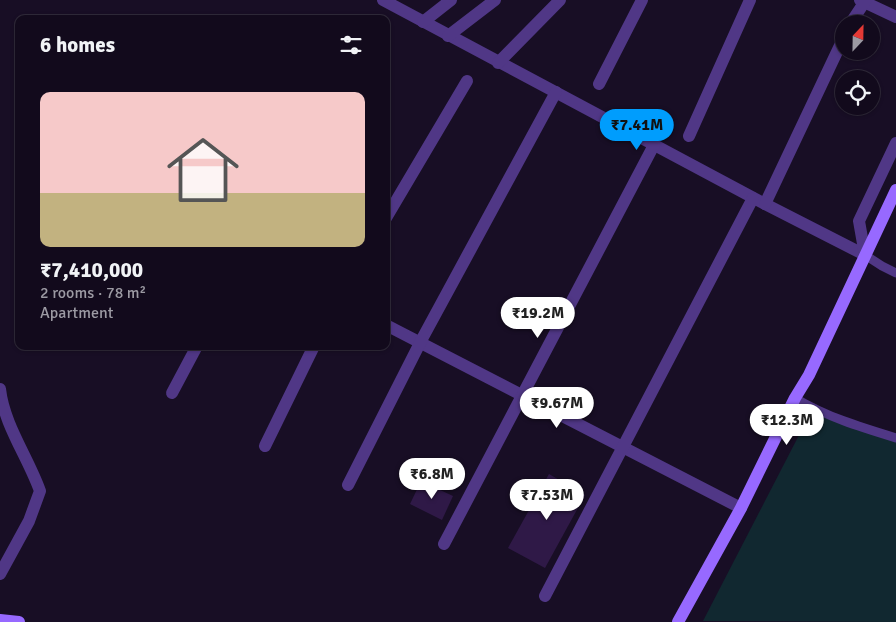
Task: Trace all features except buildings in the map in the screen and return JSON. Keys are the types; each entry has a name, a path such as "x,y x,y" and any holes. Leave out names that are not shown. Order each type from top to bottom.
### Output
{"street":[{"path":"383,0 753,198 865,255"},
{"path":"423,22 451,0"},
{"path":"448,36 495,0"},
{"path":"498,63 560,0"},
{"path":"599,84 642,0"},
{"path":"689,136 750,0"},
{"path":"855,15 864,1 896,17"},
{"path":"765,204 835,56"},
{"path":"390,211 467,81"},
{"path":"348,485 421,343 556,92"},
{"path":"865,255 859,221 896,143"},
{"path":"444,544 654,145"},
{"path":"678,622 741,508 795,398 809,375 896,190"},
{"path":"545,596 753,198"},
{"path":"390,326 741,508"},
{"path":"172,393 196,350"},
{"path":"265,446 312,350"},
{"path":"0,388 2,406 33,471 40,491 29,521 0,574"},
{"path":"0,620 19,622"}],"lane":[{"path":"865,255 896,273"},
{"path":"795,398 838,420 896,438"}],"shaded area":[{"path":"813,408 896,435 896,622 703,621"}]}
